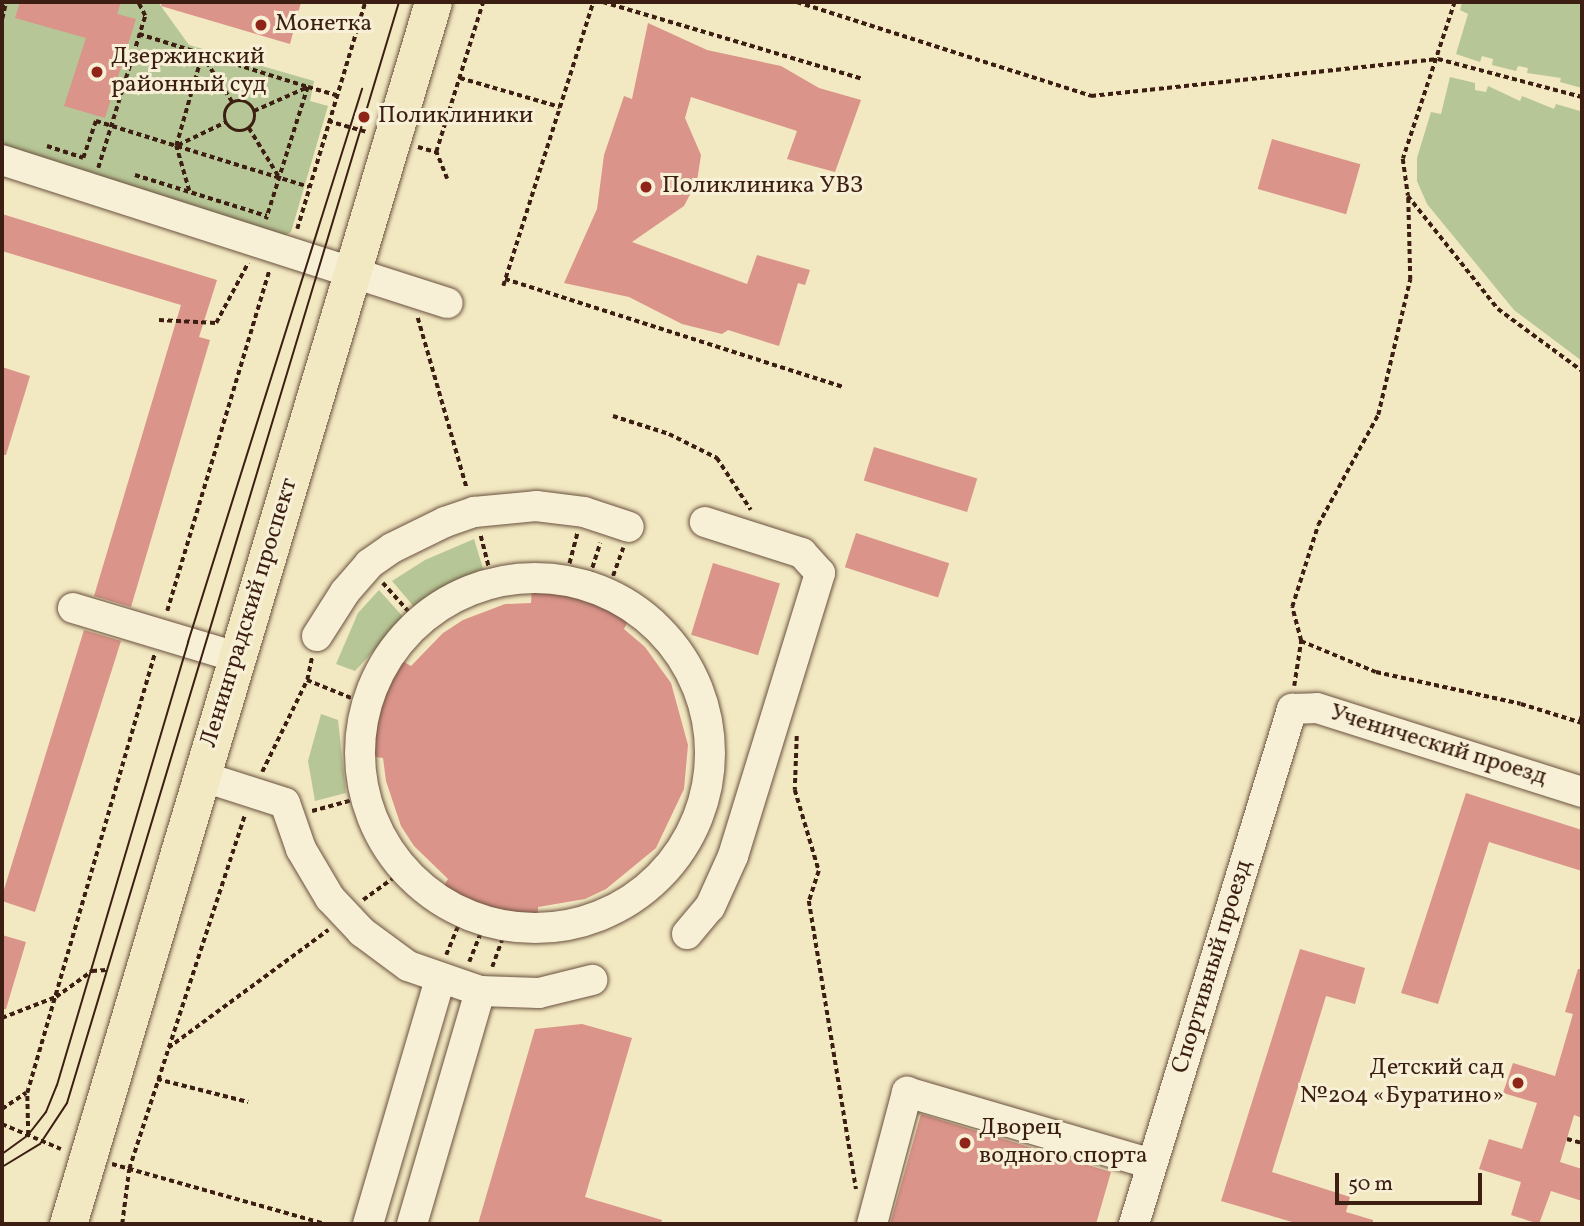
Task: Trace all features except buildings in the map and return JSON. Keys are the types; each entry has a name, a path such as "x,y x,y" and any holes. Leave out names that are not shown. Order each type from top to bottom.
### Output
{"main road":[{"name":"Ленинградский проспект","path":"68,1224 433,2"}],"street":[{"path":"2,160 101,172 268,234 352,270 448,303"},
{"path":"317,636 345,592 369,564 421,532 477,525 506,507 561,508 626,537"},
{"path":"687,934 710,907 733,856 820,573 811,558 705,522"},
{"path":"544,577 586,585 658,626 693,674 706,708 711,743 709,779 701,814 673,861 617,906 572,925 485,920 425,892 403,871 363,797 359,766 366,704 390,658 419,624 458,598 493,583 544,577"},
{"path":"73,608 236,657"},
{"name":"Ученический проезд","path":"1292,709 1317,708 1582,792"},
{"name":"Спортивный проезд","path":"1134,1224 1292,709"},
{"path":"201,776 285,803 314,876 355,908 380,947 442,969 539,993 592,980"},
{"path":"368,1224 442,969"},
{"path":"412,1224 479,978"},
{"path":"872,1224 907,1092 1152,1164"}],"path":[{"path":"2,19 6,2"},
{"path":"47,146 83,158 101,172 111,125 145,16 138,2"},
{"path":"125,172 193,206 268,234 294,237 365,2"},
{"path":"447,179 436,152 483,2"},
{"path":"503,286 593,2"},
{"path":"603,2 863,79"},
{"path":"797,2 1091,96 1438,59 1582,97"},
{"path":"1292,709 1301,641 1292,607 1318,524 1378,415 1410,280 1408,196 1403,159 1455,2"},
{"path":"139,34 336,95"},
{"path":"202,55 233,103"},
{"path":"193,206 176,146 202,55"},
{"path":"460,78 560,107"},
{"path":"280,177 249,128 254,111 308,87"},
{"path":"2,1124 28,1135 27,1093 160,634 268,234 280,177 308,87"},
{"path":"233,103 242,101 254,111"},
{"path":"176,146 226,122 233,103"},
{"path":"83,158 96,121 309,187"},
{"path":"226,122 237,131 249,128"},
{"path":"1408,196 1498,309 1582,371"},
{"path":"159,320 216,323 268,234"},
{"path":"505,279 844,387"},
{"path":"411,292 493,583"},
{"path":"613,416 669,434 717,458 769,542"},
{"path":"578,531 586,585"},
{"path":"586,585 626,537"},
{"path":"586,585 601,539"},
{"path":"385,586 419,624"},
{"path":"122,1224 129,1170 156,1079 253,791 307,680 317,636"},
{"path":"1301,641 1376,672 1521,704 1581,723 1582,714"},
{"path":"307,680 366,704"},
{"path":"797,724 795,790 819,871 808,901 858,1197"},
{"path":"314,811 363,797"},
{"path":"166,1049 403,871"},
{"path":"442,969 485,920"},
{"path":"479,978 485,920"},
{"path":"479,978 485,920"},
{"path":"2,1018 56,997 92,971 106,970"},
{"path":"156,1079 248,1102"},
{"path":"2,1109 27,1093"},
{"path":"1567,1139 1582,1143"},
{"path":"129,1170 326,1224"}],"green space":[{"path":"2,2 158,2 189,45 314,81 310,101 328,106 291,232 280,238 2,151"},
{"path":"1462,2 1582,2 1582,88 1560,82 1561,78 1527,73 1528,68 1518,66 1516,71 1492,65 1493,59 1482,56 1480,62 1456,54 1468,14 1460,10"},
{"path":"1450,77 1475,83 1475,90 1486,92 1488,86 1520,101 1522,96 1554,109 1556,104 1580,111 1582,361 1514,310 1427,204 1417,181 1417,158 1431,112 1441,114"},
{"path":"474,539 484,572 415,608 392,581 425,560"},
{"path":"379,590 404,618 355,671 336,664 358,613"},
{"path":"321,714 338,720 346,793 315,801 308,761"}],"tram line":[{"path":"2,1167 40,1144 67,1103 399,2"},
{"path":"2,1154 28,1135 46,1112 57,1085 188,642 362,89"}],"place":[{"name":"Монетка","path":"261,25"},
{"name":"Дзержинский районный суд","path":"97,72"},
{"name":"Поликлиники","path":"364,117"},
{"name":"Поликлиника УВЗ","path":"646,187"},
{"name":"Детский сад №204 «Буратино»","path":"1518,1083"},
{"name":"Дворец водного спорта","path":"965,1143"}]}
